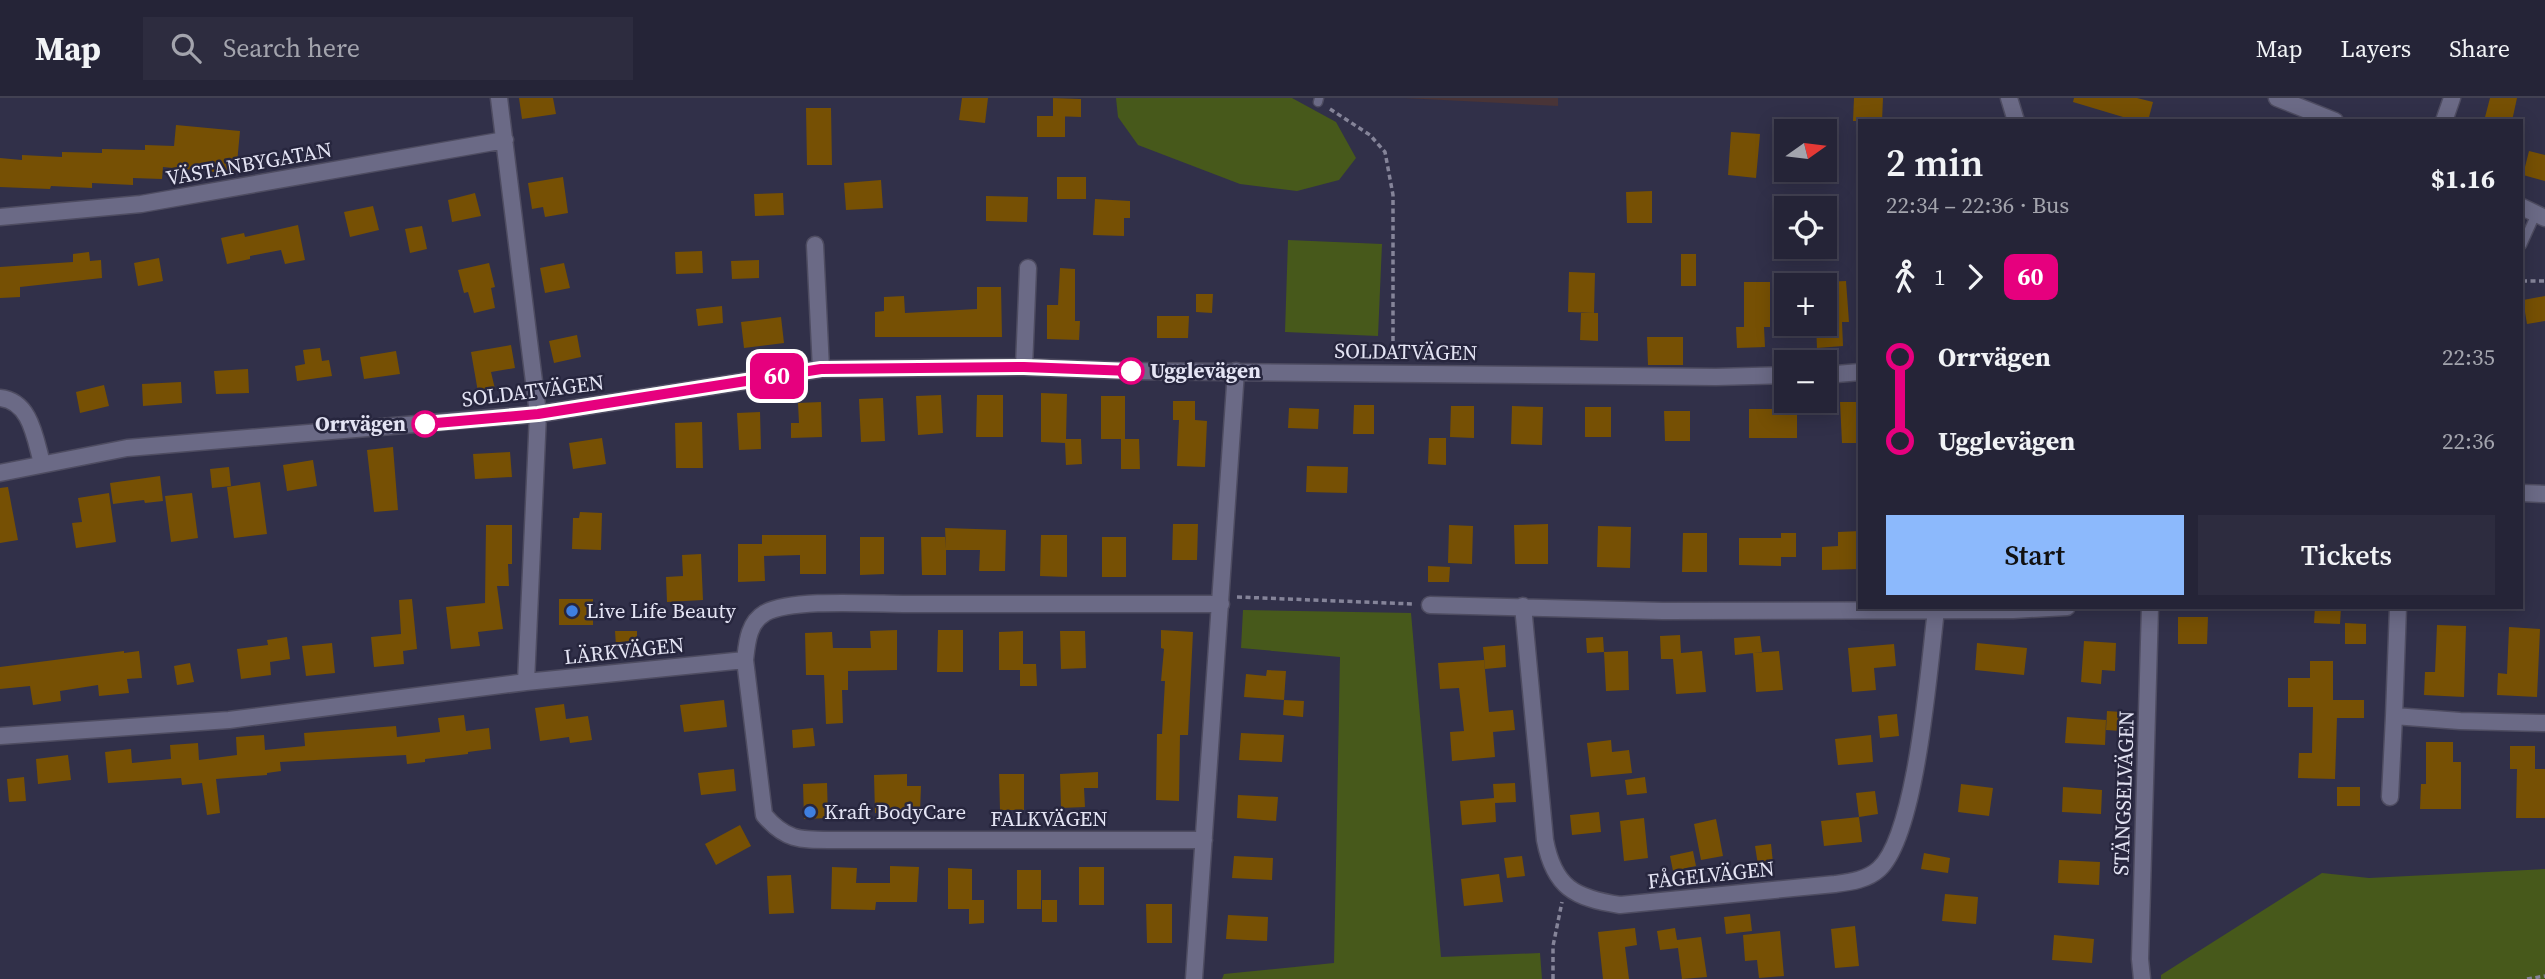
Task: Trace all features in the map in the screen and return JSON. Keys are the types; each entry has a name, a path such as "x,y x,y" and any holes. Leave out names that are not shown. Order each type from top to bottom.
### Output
{"street":[{"path":"499,98 538,414 526,682"},
{"path":"2009,98 2015,119"},
{"path":"2277,98 2329,119"},
{"path":"2445,119 2452,98"},
{"name":"VÄSTANBYGATAN","path":"0,217 141,204 505,140"},
{"path":"815,245 821,369"},
{"path":"1024,367 1028,268"},
{"name":"SOLDATVÄGEN","path":"0,473 127,448 538,414 821,369 1024,367 1774,376"},
{"path":"1194,979 1236,371"},
{"path":"1837,374 1858,372"},
{"path":"0,398 9,399 24,412 32,426 42,463"},
{"path":"2523,493 2545,494"},
{"path":"745,660 750,632 755,622 764,614 779,608 852,604 1221,600"},
{"path":"1430,605 1663,611 1980,609"},
{"path":"1523,606 1545,840 1549,860 1569,889"},
{"name":"STÄNGSELVÄGEN","path":"2142,979 2140,959 2150,609"},
{"path":"2389,797 2398,609"},
{"name":"FÅGELVÄGEN","path":"1569,889 1586,898 1620,905 1835,884 1861,880 1879,869 1899,837 1906,814 1936,610"},
{"name":"LÄRKVÄGEN","path":"0,736 229,720 526,682 745,660"},
{"name":"FALKVÄGEN","path":"745,660 764,815 778,831 807,840 1203,840"},
{"path":"2394,716 2545,723"}],"lane":[{"path":"2523,242 2534,213"}],"path":[{"path":"1319,100 1370,135 1385,152 1393,195 1393,372"},
{"path":"2523,281 2545,281"},
{"path":"1221,600 1430,605"},
{"path":"1553,979 1553,946 1562,903 1569,889"},
{"path":"2527,979 2545,975"}],"shaded area":[{"path":"1404,98 1558,98 1558,106"}],"green space":[{"path":"1116,98 1292,98 1336,122 1356,158 1339,180 1297,191 1240,184 1138,145 1118,117"},
{"path":"1288,240 1382,244 1378,336 1285,332"},
{"path":"1243,610 1411,613 1441,957 1540,953 1542,979 1222,979 1224,974 1334,963 1340,657 1241,648"},
{"path":"2545,869 2545,979 2161,979 2161,975 2322,873 2369,878"}],"building":[{"path":"519,98 553,98 556,114 522,119"},
{"path":"962,98 988,98 985,123 959,120"},
{"path":"1053,98 1081,99 1081,117 1053,116"},
{"path":"1854,98 1883,98 1882,119 1853,121"},
{"path":"2074,98 2137,98 2153,102 2149,119 2122,119 2073,102"},
{"path":"2490,98 2517,98 2512,119 2485,119"},
{"path":"806,108 831,108 832,165 807,165"},
{"path":"1037,116 1065,116 1065,137 1037,137"},
{"path":"176,125 240,131 236,174 163,167 162,179 133,178 133,185 92,183 92,188 51,186 50,189 0,187 0,158 22,160 22,155 62,157 62,152 102,153 102,149 145,150 145,145 174,146"},
{"path":"1731,132 1760,134 1756,178 1728,175"},
{"path":"2529,151 2545,155 2545,181 2523,175"},
{"path":"563,177 568,213 545,217 543,207 532,209 528,183"},
{"path":"1057,177 1086,177 1086,199 1057,199"},
{"path":"881,180 883,208 846,210 844,183"},
{"path":"1652,191 1652,223 1627,223 1626,192"},
{"path":"475,193 481,216 452,222 448,200"},
{"path":"783,193 784,215 755,216 754,194"},
{"path":"986,196 1028,197 1027,222 986,221"},
{"path":"1095,199 1130,201 1130,218 1124,218 1124,236 1093,235"},
{"path":"373,206 379,230 350,237 344,212"},
{"path":"298,225 305,260 285,264 281,250 227,264 221,238 244,233 245,237"},
{"path":"422,226 427,249 410,253 405,229"},
{"path":"702,251 703,273 676,274 675,252"},
{"path":"89,252 90,261 101,260 102,278 20,287 20,297 0,298 0,267 73,262 73,254"},
{"path":"1681,254 1696,254 1696,286 1681,286"},
{"path":"159,258 163,281 138,286 134,263"},
{"path":"759,260 759,278 732,279 731,261"},
{"path":"489,263 495,287 491,288 495,308 474,313 468,292 464,293 458,270"},
{"path":"564,263 570,288 545,293 540,268"},
{"path":"1060,268 1075,269 1075,321 1080,321 1079,340 1047,339 1047,305 1058,305"},
{"path":"1569,272 1595,273 1594,313 1568,312"},
{"path":"1837,281 1846,281 1849,322 1842,322 1843,346 1817,348 1816,336 1837,336"},
{"path":"1744,282 1770,282 1770,327 1764,327 1765,347 1737,348 1736,327 1744,327"},
{"path":"977,287 1001,287 1002,337 875,337 875,312 884,311 884,297 904,296 905,313 977,309"},
{"path":"1196,294 1213,294 1212,313 1196,312"},
{"path":"2545,296 2545,321 2527,324 2523,300"},
{"path":"722,306 723,323 698,326 696,309"},
{"path":"1581,313 1598,313 1598,341 1580,340"},
{"path":"1157,316 1189,316 1188,338 1157,338"},
{"path":"781,317 784,343 744,348 741,322"},
{"path":"577,335 581,357 554,363 549,341"},
{"path":"1647,337 1683,337 1683,365 1648,365"},
{"path":"511,345 515,368 491,372 495,389 478,392 471,352"},
{"path":"320,348 322,361 329,360 332,376 297,381 295,366 305,364 303,350"},
{"path":"396,351 400,374 364,379 360,357"},
{"path":"248,369 249,393 216,394 214,371"},
{"path":"181,382 182,403 143,406 142,384"},
{"path":"104,385 109,406 80,413 76,392"},
{"path":"1041,393 1067,394 1066,439 1081,439 1082,464 1066,465 1065,443 1041,442"},
{"path":"941,395 943,433 918,435 916,396"},
{"path":"977,395 1003,395 1003,437 976,437"},
{"path":"1101,396 1125,396 1125,439 1101,439"},
{"path":"883,398 885,441 861,442 859,399"},
{"path":"1173,401 1195,401 1195,420 1207,421 1205,467 1177,466 1179,420 1173,420"},
{"path":"821,402 822,437 791,438 791,423 799,423 798,403"},
{"path":"1840,402 1858,402 1858,443 1842,443"},
{"path":"1354,405 1374,405 1374,434 1353,434"},
{"path":"1451,406 1474,406 1474,438 1450,437"},
{"path":"1512,406 1543,407 1542,445 1511,444"},
{"path":"1585,407 1611,407 1611,437 1585,437"},
{"path":"1289,408 1319,409 1318,429 1288,428"},
{"path":"1749,409 1797,413 1797,438 1749,438"},
{"path":"1664,411 1690,411 1690,441 1665,441"},
{"path":"760,412 761,449 739,450 737,413"},
{"path":"702,422 703,468 676,468 675,423"},
{"path":"602,438 606,464 573,469 569,443"},
{"path":"1429,438 1446,438 1446,465 1428,464"},
{"path":"1121,439 1139,439 1140,469 1121,469"},
{"path":"393,447 398,510 374,512 367,450"},
{"path":"510,452 512,477 475,479 473,454"},
{"path":"313,460 317,486 287,491 283,465"},
{"path":"1307,466 1348,467 1347,493 1306,492"},
{"path":"229,467 231,486 212,488 210,469"},
{"path":"160,476 163,501 145,503 144,500 113,504 110,483"},
{"path":"260,482 267,534 234,538 227,487"},
{"path":"8,487 18,540 0,543 0,488"},
{"path":"109,493 116,542 76,548 72,523 82,522 78,498"},
{"path":"192,493 198,538 171,542 165,496"},
{"path":"580,512 602,513 601,550 572,549 573,518 579,518"},
{"path":"1173,524 1198,524 1197,560 1172,560"},
{"path":"1548,524 1548,564 1515,564 1514,525"},
{"path":"486,525 512,525 509,586 497,586 503,629 478,632 480,646 451,649 446,607 485,603"},
{"path":"1449,525 1473,526 1472,564 1448,563"},
{"path":"1598,526 1631,527 1630,568 1597,567"},
{"path":"945,528 1006,530 1005,571 979,571 980,550 946,550 946,575 922,575 921,537 945,537 946,549"},
{"path":"1858,531 1858,569 1822,570 1822,547 1838,546 1838,532"},
{"path":"1683,533 1707,533 1707,572 1682,572"},
{"path":"1781,533 1796,533 1796,557 1781,557 1781,566 1739,565 1739,538 1781,538"},
{"path":"762,535 826,535 826,574 800,574 800,555 764,556 765,581 738,582 738,544 762,544"},
{"path":"1041,535 1067,535 1067,577 1040,576"},
{"path":"860,537 884,537 884,574 860,575"},
{"path":"1102,537 1126,537 1126,577 1102,577"},
{"path":"701,554 703,600 667,602 666,577 683,576 682,555"},
{"path":"1428,566 1450,567 1449,582 1428,582"},
{"path":"412,599 417,649 403,651 404,664 374,667 371,637 401,634 399,600"},
{"path":"559,599 593,599 593,625 559,625"},
{"path":"2315,609 2341,609 2340,624 2314,623"},
{"path":"2178,617 2208,617 2207,644 2178,644"},
{"path":"2345,623 2366,624 2366,644 2345,644"},
{"path":"2437,625 2466,626 2464,697 2424,695 2425,672 2435,672"},
{"path":"2509,627 2540,629 2537,697 2497,695 2498,673 2507,674"},
{"path":"897,630 897,670 848,671 848,690 842,690 843,723 826,724 824,675 806,675 805,633 832,632 833,648 871,648 870,631"},
{"path":"938,630 963,630 963,672 937,672"},
{"path":"1161,630 1193,632 1188,735 1180,735 1179,801 1156,800 1157,734 1162,734 1165,681 1161,681 1164,649 1161,648"},
{"path":"615,631 637,631 637,646 616,646"},
{"path":"1023,631 1023,664 1036,664 1037,686 1020,686 1020,670 999,670 999,632"},
{"path":"1060,631 1085,631 1086,668 1061,669"},
{"path":"1680,635 1681,653 1702,651 1706,692 1676,694 1673,659 1661,659 1660,636"},
{"path":"1760,636 1762,652 1735,655 1734,638"},
{"path":"287,637 290,659 270,662 271,675 241,679 237,649 268,645 267,640"},
{"path":"1603,637 1604,652 1587,653 1586,638"},
{"path":"2084,641 2116,643 2115,671 2102,670 2101,684 2081,682"},
{"path":"332,643 335,673 306,676 302,646"},
{"path":"1977,643 2027,648 2024,675 1975,670"},
{"path":"1894,644 1896,666 1874,668 1876,690 1852,692 1848,648"},
{"path":"1505,645 1506,667 1485,669 1483,647"},
{"path":"139,651 142,678 127,679 129,693 99,696 98,685 60,691 61,701 33,705 30,686 0,689 0,667"},
{"path":"1628,651 1629,690 1606,691 1604,652"},
{"path":"1779,651 1783,690 1756,692 1753,653"},
{"path":"1484,660 1489,712 1513,710 1515,730 1493,732 1495,757 1452,761 1450,732 1464,731 1459,688 1440,689 1438,663"},
{"path":"2310,661 2333,661 2333,700 2364,700 2364,718 2337,718 2335,779 2298,778 2299,753 2312,753 2313,707 2288,707 2288,678 2310,678"},
{"path":"190,663 194,682 177,685 174,666"},
{"path":"1267,670 1286,671 1284,700 1244,697 1246,674 1266,676"},
{"path":"724,700 727,727 684,732 680,705"},
{"path":"1284,700 1304,701 1303,717 1283,715"},
{"path":"564,704 566,719 588,716 592,740 570,743 569,737 540,741 535,708"},
{"path":"2107,711 2122,712 2121,731 2106,730"},
{"path":"1897,714 1899,736 1880,738 1878,716"},
{"path":"464,715 466,731 489,728 491,749 407,764 406,755 280,762 281,771 267,775 216,779 220,813 207,815 202,783 182,785 181,778 108,783 105,752 131,749 132,763 171,759 170,745 198,743 199,760 237,755 236,737 264,735 265,750 305,746 304,733 396,726 397,737 440,732 438,718"},
{"path":"2067,717 2106,720 2105,745 2065,743"},
{"path":"813,728 815,746 793,748 792,730"},
{"path":"1241,733 1284,735 1282,762 1239,760"},
{"path":"1871,735 1873,762 1838,765 1835,739"},
{"path":"1611,740 1612,752 1629,750 1632,773 1591,777 1587,743"},
{"path":"2426,742 2453,742 2453,762 2461,762 2461,809 2420,809 2421,784 2426,784"},
{"path":"2510,746 2535,746 2535,769 2545,769 2545,818 2516,818 2517,769 2510,769"},
{"path":"68,755 71,780 38,784 36,759"},
{"path":"734,769 736,791 701,795 698,773"},
{"path":"1098,772 1098,788 1084,788 1085,807 1061,808 1060,774"},
{"path":"907,774 907,786 921,786 920,812 875,813 874,775"},
{"path":"999,774 1024,774 1024,810 1000,810"},
{"path":"24,777 26,801 9,802 7,779"},
{"path":"1645,777 1647,793 1627,795 1625,780"},
{"path":"827,783 828,818 804,819 803,784"},
{"path":"1515,783 1516,802 1495,803 1496,822 1462,825 1460,801 1494,798 1493,784"},
{"path":"1961,784 1993,788 1989,816 1958,812"},
{"path":"2063,787 2102,790 2101,814 2062,812"},
{"path":"2337,787 2360,787 2360,806 2337,806"},
{"path":"1875,791 1878,814 1859,817 1856,793"},
{"path":"1238,795 1278,797 1276,821 1237,818"},
{"path":"1599,812 1601,832 1572,835 1570,815"},
{"path":"1859,817 1862,842 1824,846 1821,821"},
{"path":"1644,818 1648,858 1624,861 1620,821"},
{"path":"1716,819 1723,856 1701,860 1694,824"},
{"path":"740,825 751,846 716,865 705,844"},
{"path":"1771,844 1773,863 1758,865 1755,846"},
{"path":"1693,851 1696,866 1673,871 1670,856"},
{"path":"1924,853 1950,858 1948,873 1921,869"},
{"path":"1234,856 1273,858 1272,880 1232,878"},
{"path":"1522,856 1525,876 1507,878 1504,858"},
{"path":"2059,860 2100,862 2099,885 2058,883"},
{"path":"890,866 919,867 917,902 876,902 875,910 831,909 832,867 857,868 856,883 890,883"},
{"path":"1079,867 1104,867 1104,905 1079,905"},
{"path":"948,868 972,869 972,900 984,900 984,923 969,924 969,909 948,909"},
{"path":"1017,870 1041,870 1041,909 1017,909"},
{"path":"1499,874 1503,902 1464,906 1461,879"},
{"path":"791,875 794,913 769,914 767,876"},
{"path":"1945,894 1978,897 1976,924 1942,921"},
{"path":"1042,900 1057,900 1057,922 1042,922"},
{"path":"1146,904 1172,904 1172,943 1147,943"},
{"path":"1750,914 1752,931 1726,934 1724,917"},
{"path":"1228,915 1268,917 1267,941 1226,939"},
{"path":"1855,926 1859,966 1835,968 1831,929"},
{"path":"1635,928 1637,945 1625,947 1629,979 1603,979 1598,932"},
{"path":"1675,928 1677,940 1701,937 1707,977 1682,979 1678,948 1660,950 1657,931"},
{"path":"1780,931 1784,976 1759,978 1757,960 1745,961 1743,935"},
{"path":"2054,935 2094,939 2092,963 2052,960"}],"bus line":[{"name":"60","path":"425,424 538,414 821,369 1024,367 1131,371"}],"place":[{"name":"Ugglevägen","path":"1131,371"},
{"name":"Orrvägen","path":"425,424"},
{"name":"Live Life Beauty","path":"572,611"},
{"name":"Kraft BodyCare","path":"810,812"}]}
